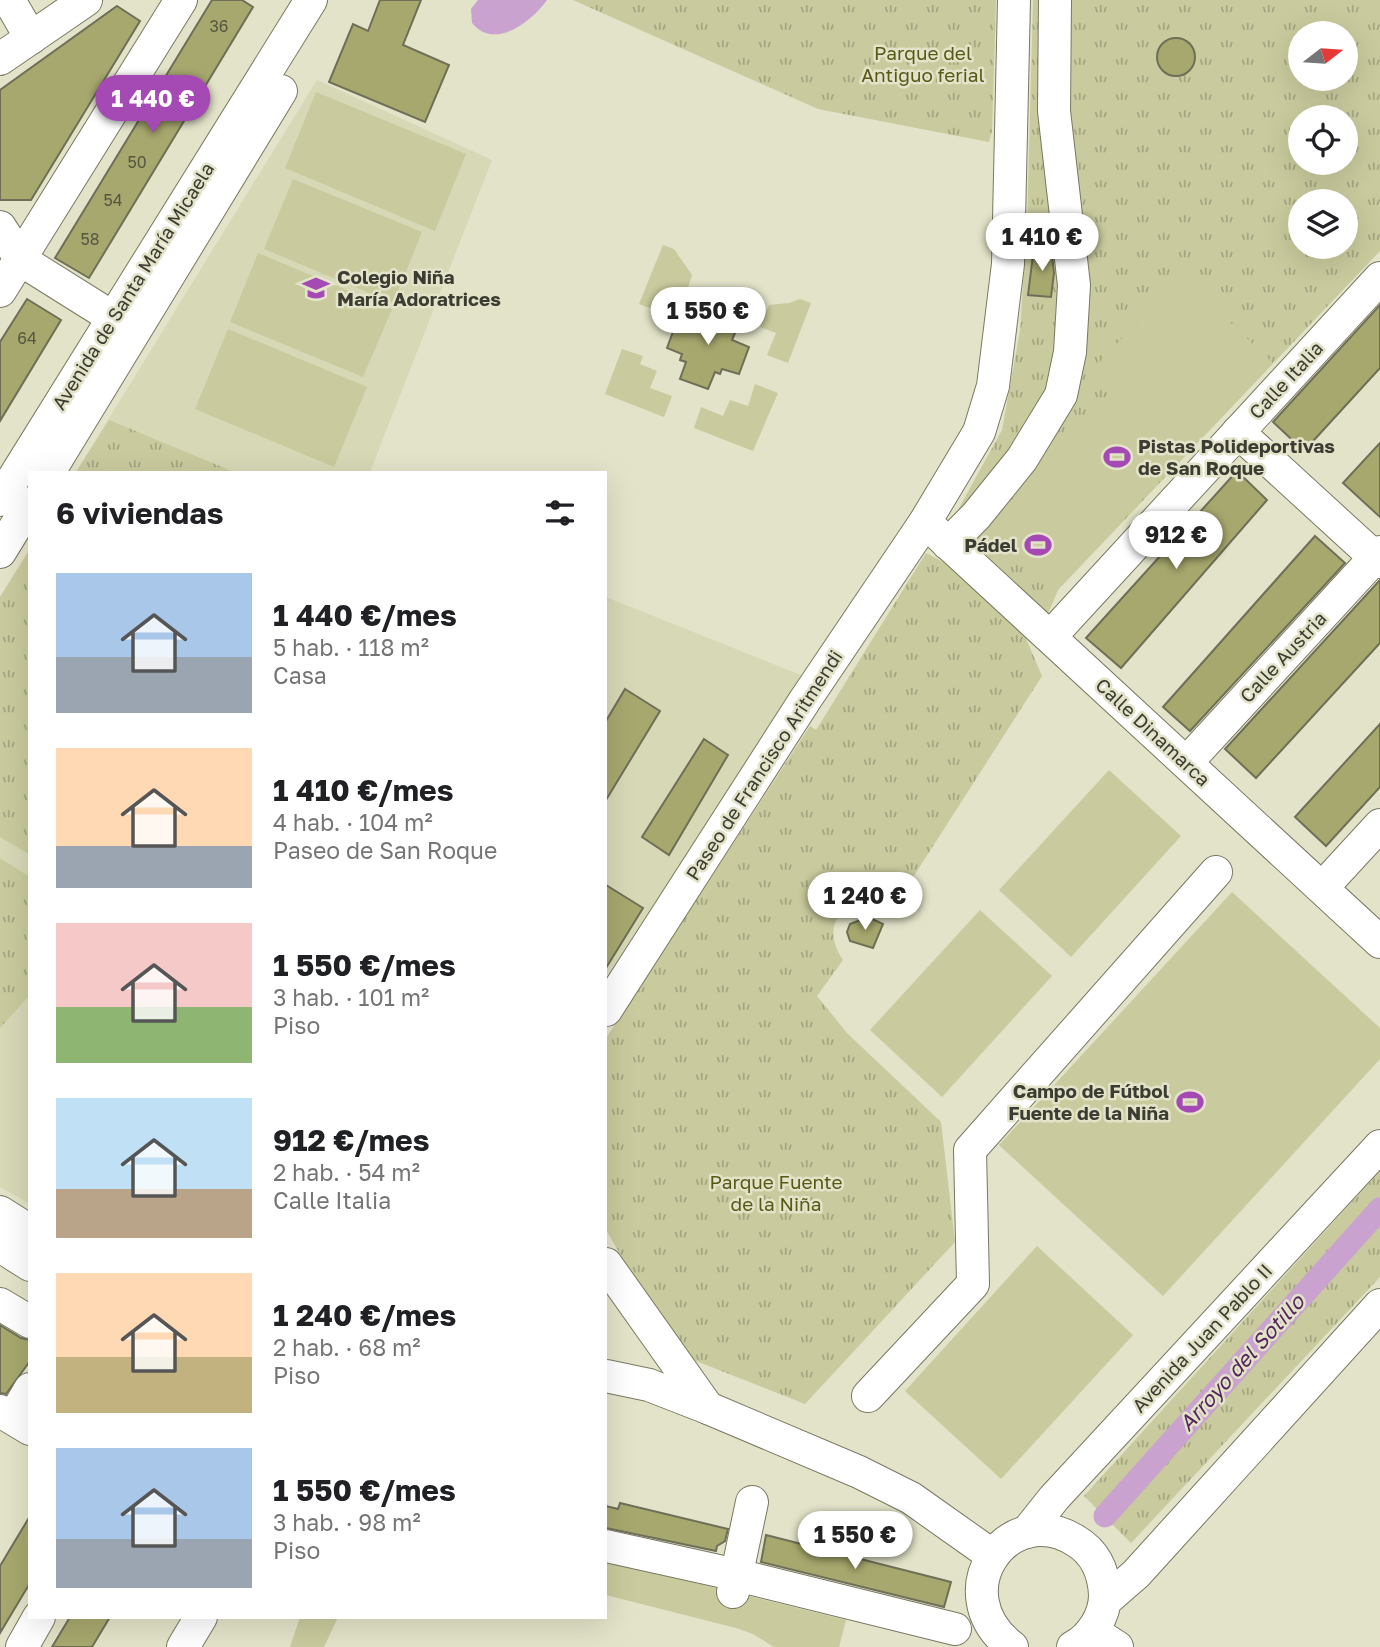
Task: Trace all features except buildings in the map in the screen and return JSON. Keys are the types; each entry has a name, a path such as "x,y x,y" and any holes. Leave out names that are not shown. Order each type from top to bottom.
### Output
{"street":[{"path":"9,0 31,38"},
{"path":"0,59 86,0"},
{"path":"0,291 181,0"},
{"name":"Avenida de Santa María Micaela","path":"49,471 124,325 311,0"},
{"name":"Avenida de Santa María Micaela","path":"0,500 124,325 328,12 333,0"},
{"name":"Paseo de Francisco Aritmendi","path":"607,1008 805,700 925,522 979,432 993,386 1008,264 1014,0"},
{"path":"948,544 976,516 1022,459 1060,395 1070,352 1074,285 1054,111 1055,0"},
{"path":"0,227 21,260 124,325"},
{"name":"Calle Italia","path":"1050,637 1380,278"},
{"path":"1238,432 1378,557"},
{"path":"0,552 28,506"},
{"name":"Calle Dinamarca","path":"925,522 1380,942"},
{"name":"Calle Austria","path":"1186,762 1378,557"},
{"path":"1322,888 1380,825"},
{"path":"868,1396 973,1284 970,1150 1216,872"},
{"name":"Avenida Juan Pablo II","path":"993,1556 1007,1541 1027,1532 1054,1498 1380,1146"},
{"path":"0,1212 28,1230"},
{"path":"0,1246 28,1264"},
{"path":"607,1265 708,1408"},
{"path":"0,1304 28,1321"},
{"path":"1105,1601 1136,1574 1380,1305"},
{"path":"607,1376 649,1385 708,1408 859,1472 911,1498 993,1556 984,1571 982,1606 988,1622 999,1637 1012,1647"},
{"path":"14,1419 28,1394"},
{"path":"735,1583 752,1502"},
{"path":"1027,1532 1047,1530 1067,1535 1084,1546 1097,1561 1104,1580 1105,1601 1094,1642"},
{"path":"607,1546 735,1583 955,1629"},
{"path":"22,1647 39,1619"},
{"path":"183,1647 200,1619"}],"shaded area":[{"path":"478,0 547,0 523,24 502,34 491,34 481,31 472,23 471,9"},
{"name":"Colegio Niña María Adoratrices","path":"317,80 492,160 370,471 77,471"},
{"path":"28,552 28,1203 0,1187 0,597"},
{"path":"607,597 803,676 607,976"}],"green space":[{"name":"Parque del Antiguo ferial","path":"573,0 996,0 992,131 989,142 818,109"},
{"path":"1033,0 1380,0 1380,251 1058,590 1047,616 949,526 1002,430 1020,331 1027,227"},
{"path":"316,92 466,154 435,231 285,168"},
{"path":"293,179 422,232 393,303 264,249"},
{"path":"663,245 674,249 692,275 685,297 669,291 661,312 639,304"},
{"path":"258,253 392,309 363,377 230,322"},
{"name":"Pistas Polideportivas de San Roque","path":"1181,276 1272,362 1057,590 989,524 1114,392 1092,370"},
{"path":"800,299 811,303 788,363 767,355 776,333 760,327 769,305"},
{"path":"228,329 367,387 334,467 195,409"},
{"path":"622,349 643,356 640,364 657,371 650,388 672,396 664,417 605,394"},
{"path":"755,384 778,393 753,451 694,428 701,407 723,416 730,400 748,406"},
{"path":"109,420 232,471 77,471"},
{"path":"28,552 28,854 0,837 0,597"},
{"name":"Parque Fuente de la Niña","path":"926,553 953,567 1024,634 1042,676 894,907 859,905 846,910 836,922 835,944 843,960 817,996 847,1033 941,1122 955,1242 805,1404 691,1359 634,1278 607,1232 607,1036 810,726 816,730"},
{"path":"1109,770 1181,836 1071,957 999,890"},
{"path":"0,858 28,876 28,997 0,1028"},
{"name":"Campo de Fútbol Fuente de la Niña","path":"1232,892 1380,1028 1380,1059 1163,1296 999,1145"},
{"path":"980,910 1052,976 942,1097 870,1030"},
{"path":"1380,1171 1380,1277 1131,1543 1084,1496"},
{"path":"1037,1246 1133,1335 1001,1479 905,1391"},
{"path":"607,1561 846,1620 839,1647 774,1647 753,1634 607,1595"},
{"path":"299,1619 337,1619 324,1647 290,1647"}],"waterway":[{"name":"Arroyo del Sotillo","path":"1105,1516 1380,1209"}],"place":[{"name":"Colegio Niña María Adoratrices","path":"316,288"},
{"name":"Pistas Polideportivas de San Roque","path":"1117,457"},
{"name":"Pádel","path":"1038,545"},
{"name":"Campo de Fútbol Fuente de la Niña","path":"1190,1102"}]}
